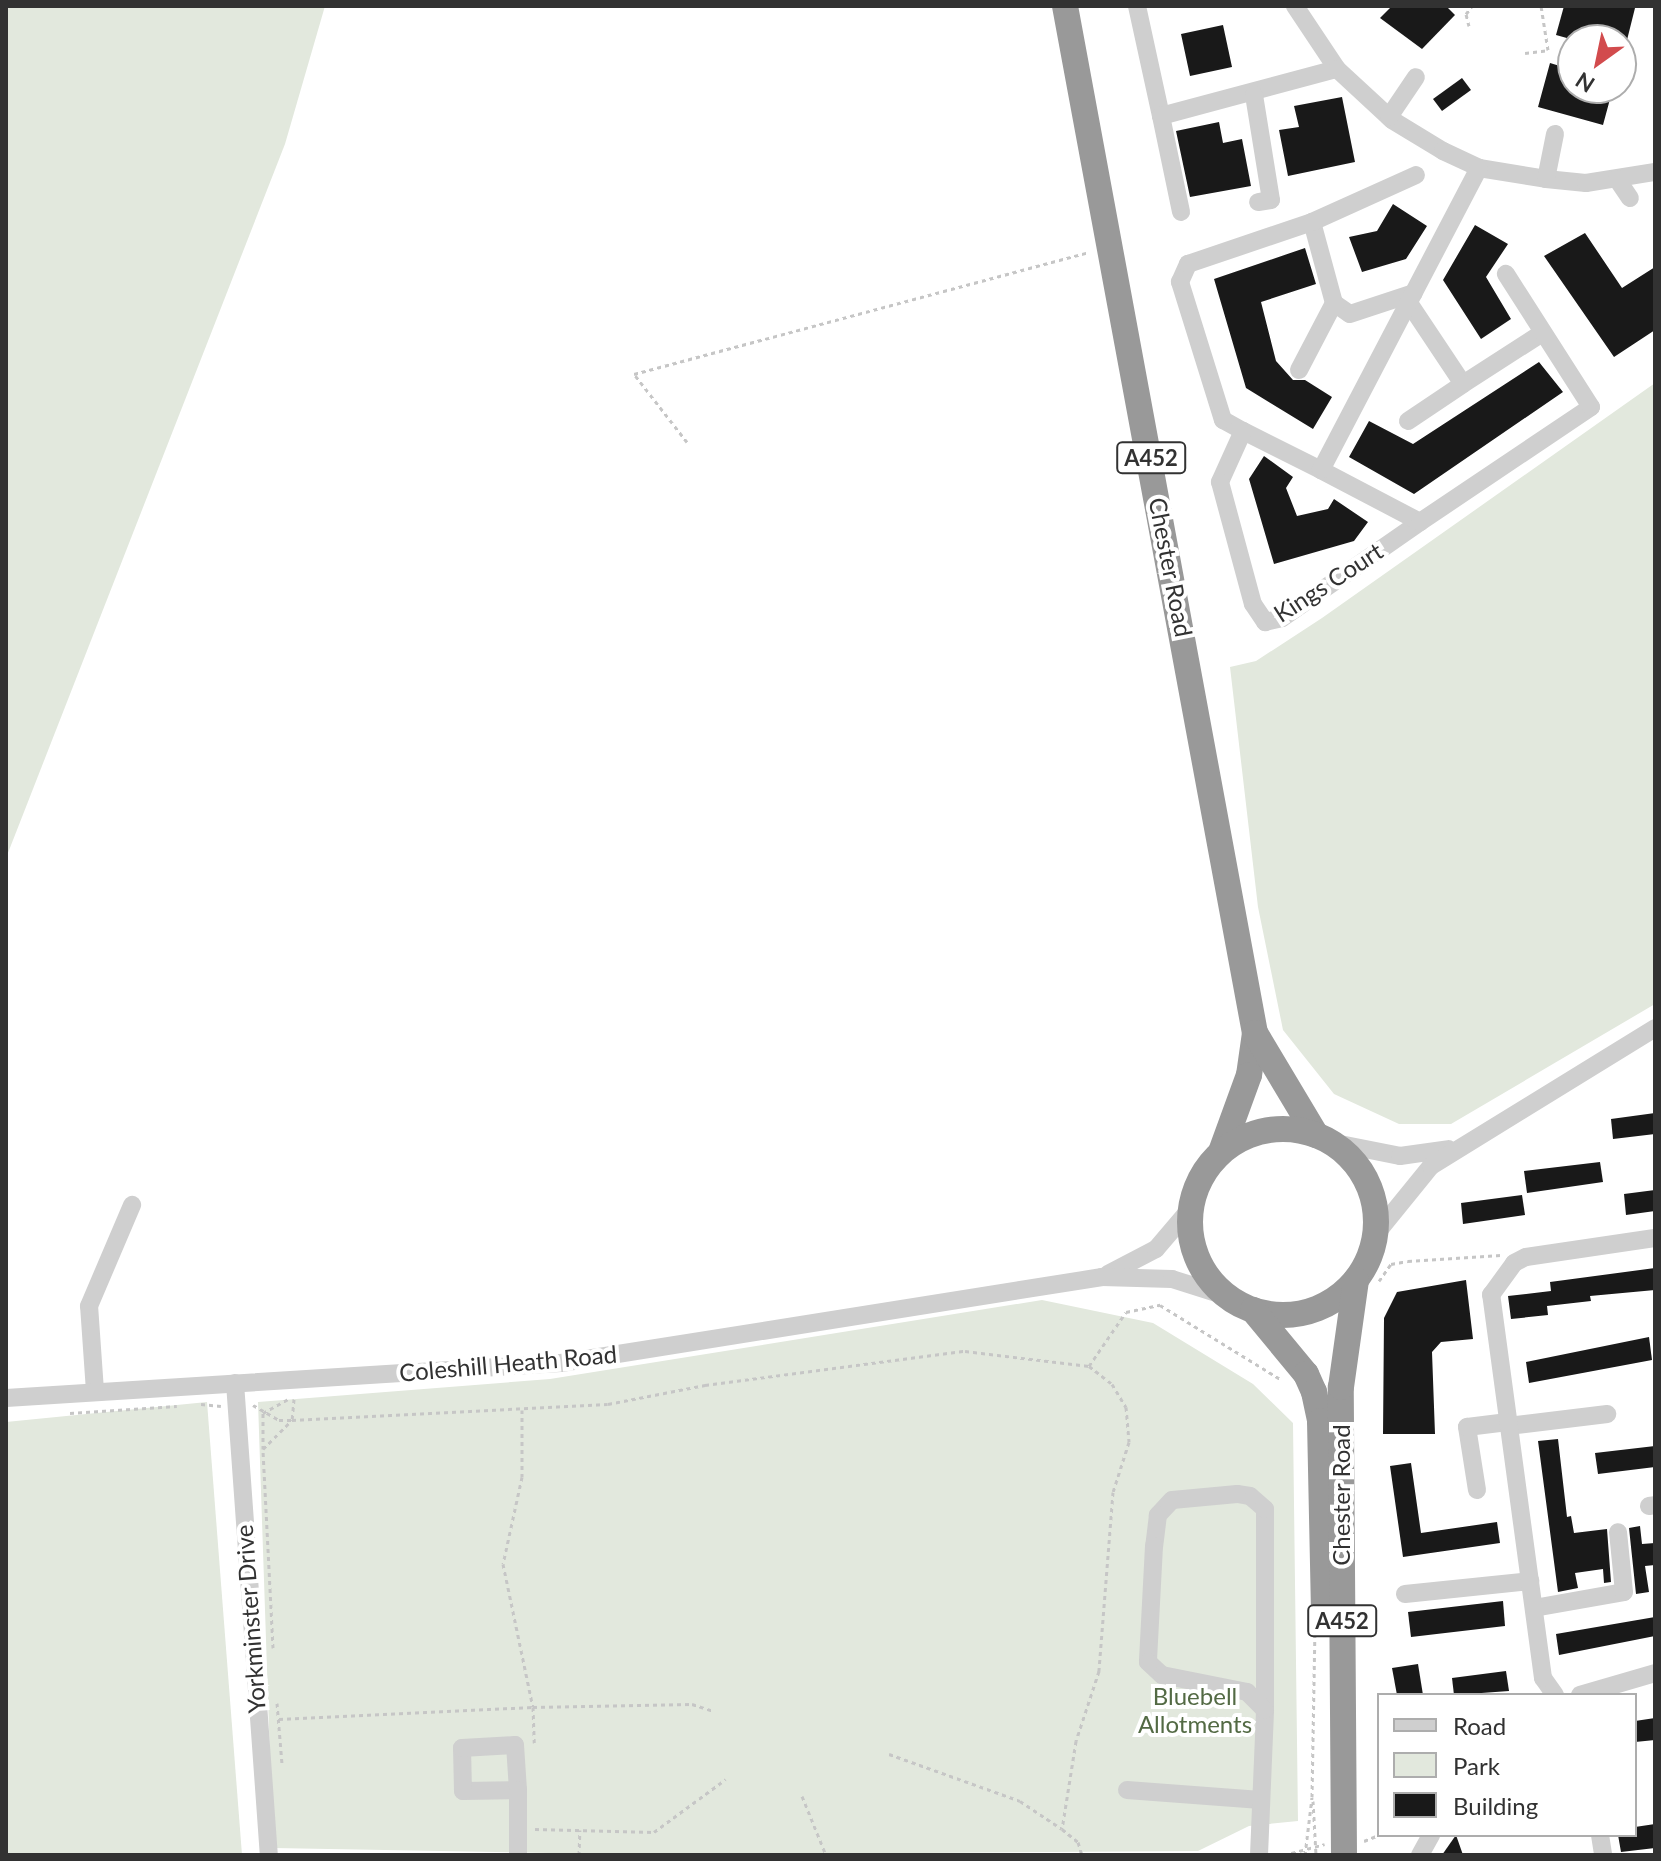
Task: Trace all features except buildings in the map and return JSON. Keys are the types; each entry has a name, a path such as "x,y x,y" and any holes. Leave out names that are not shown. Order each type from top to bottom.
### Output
{"highway":[{"name":"Chester Road","path":"1065,6 1255,1033 1249,1075 1221,1152"},
{"name":"Chester Road","path":"1255,1033 1323,1138"},
{"path":"1266,1130 1323,1138 1351,1159 1367,1182 1375,1208 1375,1235 1363,1286 1298,1314 1253,1310 1226,1296 1196,1256 1191,1208 1201,1178 1221,1152 1266,1130"},
{"name":"Chester Road","path":"1325,1848 1341,1387 1363,1286"},
{"name":"Chester Road","path":"1253,1310 1306,1374 1314,1392 1320,1421 1325,1848"}],"street":[{"path":"1137,6 1181,212"},
{"path":"1295,6 1337,69 1389,117 1479,168 1546,179 1617,179 1655,172"},
{"path":"1161,116 1254,95 1337,69"},
{"path":"1389,117 1416,77"},
{"path":"1254,95 1271,200 1258,202"},
{"path":"1546,179 1555,134"},
{"path":"1321,470 1479,168"},
{"path":"1243,431 1223,420 1180,282 1188,264 1312,222 1416,175"},
{"path":"1617,179 1630,198"},
{"path":"1312,222 1334,303 1350,314 1411,298"},
{"path":"1420,522 1591,407 1506,274"},
{"path":"1411,298 1463,384"},
{"path":"1299,370 1334,303"},
{"path":"1408,421 1542,333"},
{"name":"Kings Court","path":"1243,431 1321,470 1420,522 1282,618 1265,622 1253,604 1220,482 1243,431"},
{"path":"1375,1235 1414,1182 1460,1146 1655,1028"},
{"path":"1323,1138 1400,1156 1460,1146"},
{"path":"95,1391 89,1306 132,1205"},
{"name":"Coleshill Heath Road","path":"1102,1277 1156,1249 1191,1208"},
{"path":"1554,1693 1543,1678 1491,1295 1512,1265 1526,1257 1655,1238"},
{"name":"Coleshill Heath Road","path":"6,1398 235,1383 296,1387 561,1363 1102,1277 1172,1279 1226,1296"},
{"name":"Yorkminster Drive","path":"235,1383 269,1855"},
{"path":"1477,1490 1467,1427 1607,1414"},
{"path":"1259,1855 1265,1710 1265,1509 1250,1496 1237,1494 1172,1500 1158,1515 1148,1662 1162,1675 1247,1692 1265,1710"},
{"path":"1534,1608 1624,1592 1618,1532"},
{"path":"1405,1594 1530,1581"},
{"path":"1587,1693 1655,1673"},
{"path":"518,1790 518,1855"},
{"path":"1127,1790 1261,1800"},
{"path":"1420,1855 1430,1837"}],"path":[{"path":"1469,26 1466,14 1472,6"},
{"path":"1525,53 1548,50 1541,6"},
{"path":"687,442 634,374 1110,245"},
{"path":"1363,1286 1391,1264 1408,1261 1497,1252 1512,1265"},
{"path":"1089,1366 1126,1312 1160,1305 1292,1387 1314,1392"},
{"path":"65,1412 255,1405 263,1413 292,1420 522,1410 608,1404 705,1385 965,1351 1089,1366 1112,1384 1126,1407 1129,1442 1113,1492 1099,1671 1076,1741 1062,1829"},
{"path":"263,1413 296,1387"},
{"path":"263,1449 292,1420 296,1387"},
{"path":"522,1410 522,1477 503,1564 533,1707 534,1745"},
{"path":"263,1413 274,1659"},
{"path":"276,1689 282,1774"},
{"path":"279,1719 533,1707 692,1704 714,1711"},
{"path":"889,1754 1020,1801 1078,1842 1082,1855"},
{"path":"529,1828 654,1832 726,1779"},
{"path":"802,1796 826,1855"},
{"path":"1325,1848 1312,1797 1325,1848"},
{"path":"579,1855 580,1830"},
{"path":"1284,1855 1377,1835"}],"green space":[{"path":"6,6 325,6 285,144 6,858"},
{"path":"1655,383 1655,1004 1451,1124 1399,1124 1334,1094 1283,1030 1258,907 1230,667 1256,661 1322,618"},
{"name":"Bluebell Allotments","path":"1042,1300 1153,1323 1253,1384 1293,1423 1298,1821 1249,1826 1198,1851 660,1855 273,1848 258,1402 550,1379"},
{"path":"207,1402 242,1855 6,1855 6,1422"}]}
